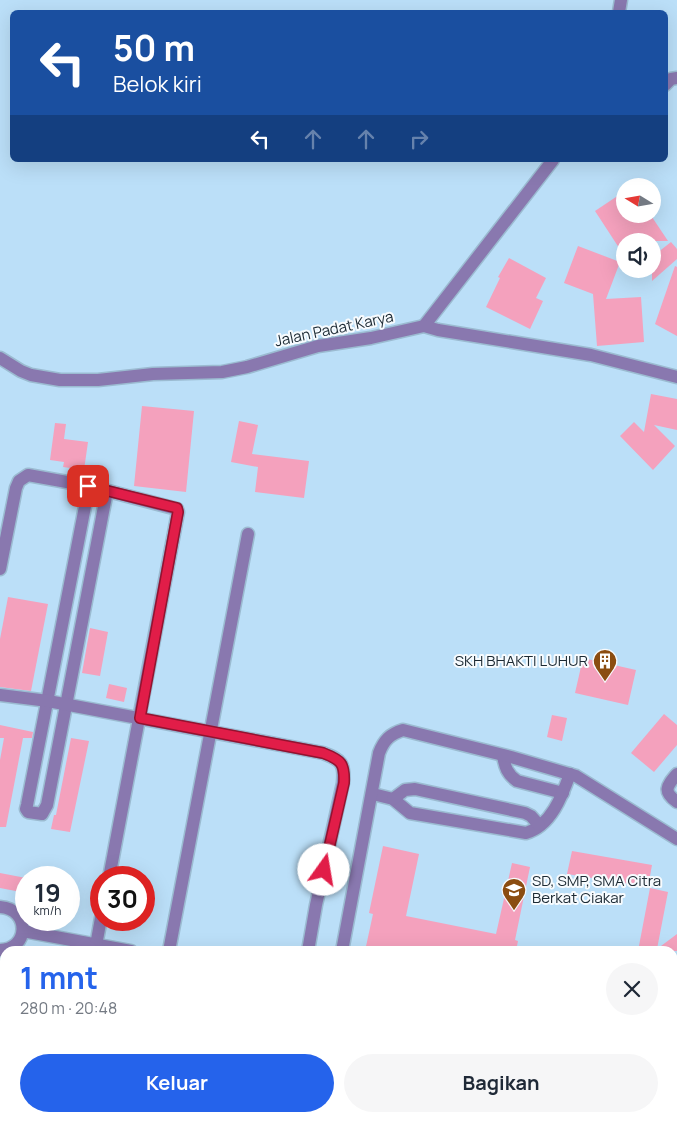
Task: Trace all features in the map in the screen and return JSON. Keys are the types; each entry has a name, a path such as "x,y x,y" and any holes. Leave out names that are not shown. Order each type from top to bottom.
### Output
{"street":[{"path":"424,326 551,162"},
{"name":"Jalan Padat Karya","path":"0,358 31,375 60,380 98,380 153,374 222,372 247,367 318,346 371,338 424,326 438,330 591,355 677,377"},
{"path":"0,569 16,488 19,481 28,476 88,486 177,508 178,512 111,866"},
{"path":"88,486 26,810 28,812 44,813 47,805 108,491"},
{"path":"170,946 248,534"},
{"path":"0,695 48,701 140,718 323,753 337,759 344,770 344,783 316,905 309,946"},
{"path":"343,946 382,746 393,733 403,730 576,776 677,839"},
{"path":"503,756 505,768 517,781 563,793"},
{"path":"373,794 393,799 410,813 526,833 546,820 563,793 570,774"},
{"path":"677,774 668,785 667,790 670,797 677,802"},
{"path":"393,799 405,790 415,789 525,812 539,825"},
{"path":"0,908 8,908 15,912"},
{"path":"13,946 21,938 23,931 87,946"},
{"path":"95,946 98,931"}],"building":[{"path":"616,197 616,223 656,223 668,241 661,241 661,233 616,233 616,243 595,211"},
{"path":"671,242 677,249 677,259 661,273 661,250"},
{"path":"578,246 616,260 616,273 606,299 641,297 644,342 597,346 593,294 564,283"},
{"path":"509,258 546,278 536,298 543,301 530,329 486,307 500,278 498,277"},
{"path":"675,266 677,267 677,336 655,324"},
{"path":"651,394 677,399 677,430 654,425 675,446 653,470 620,436 634,422 644,432"},
{"path":"142,406 194,411 186,492 134,486"},
{"path":"239,421 258,425 252,454 309,461 304,498 255,492 258,467 231,462"},
{"path":"55,423 66,424 64,439 88,442 84,470 63,467 64,462 50,460"},
{"path":"8,597 48,604 31,691 0,687 0,639"},
{"path":"90,628 108,632 100,676 82,673"},
{"name":"SKH BHAKTI LUHUR","path":"583,658 636,670 628,705 575,693"},
{"path":"109,684 127,688 124,702 106,698"},
{"path":"664,714 677,725 677,745 654,772 631,753"},
{"path":"552,715 567,718 562,741 547,737"},
{"path":"0,725 33,732 32,738 23,738 6,827 0,827 0,760 4,738 0,738"},
{"path":"71,738 89,741 70,832 51,829 54,815 56,815"},
{"path":"383,846 419,854 406,916 496,934 512,863 530,867 515,940 518,941 517,946 366,946 373,914 369,913"},
{"path":"572,851 652,865 648,887 567,874"},
{"path":"0,873 15,876 15,891 0,888"},
{"path":"650,888 668,892 658,946 639,946"},
{"path":"677,934 677,946 661,946"}],"place":[{"name":"SKH BHAKTI LUHUR","path":"605,682"},
{"name":"SD, SMP, SMA Citra Berkat Ciakar","path":"514,911"}],"route":[{"path":"88,486 177,508 178,512 140,718 323,753 337,759 344,770 344,783 324,870"}]}
